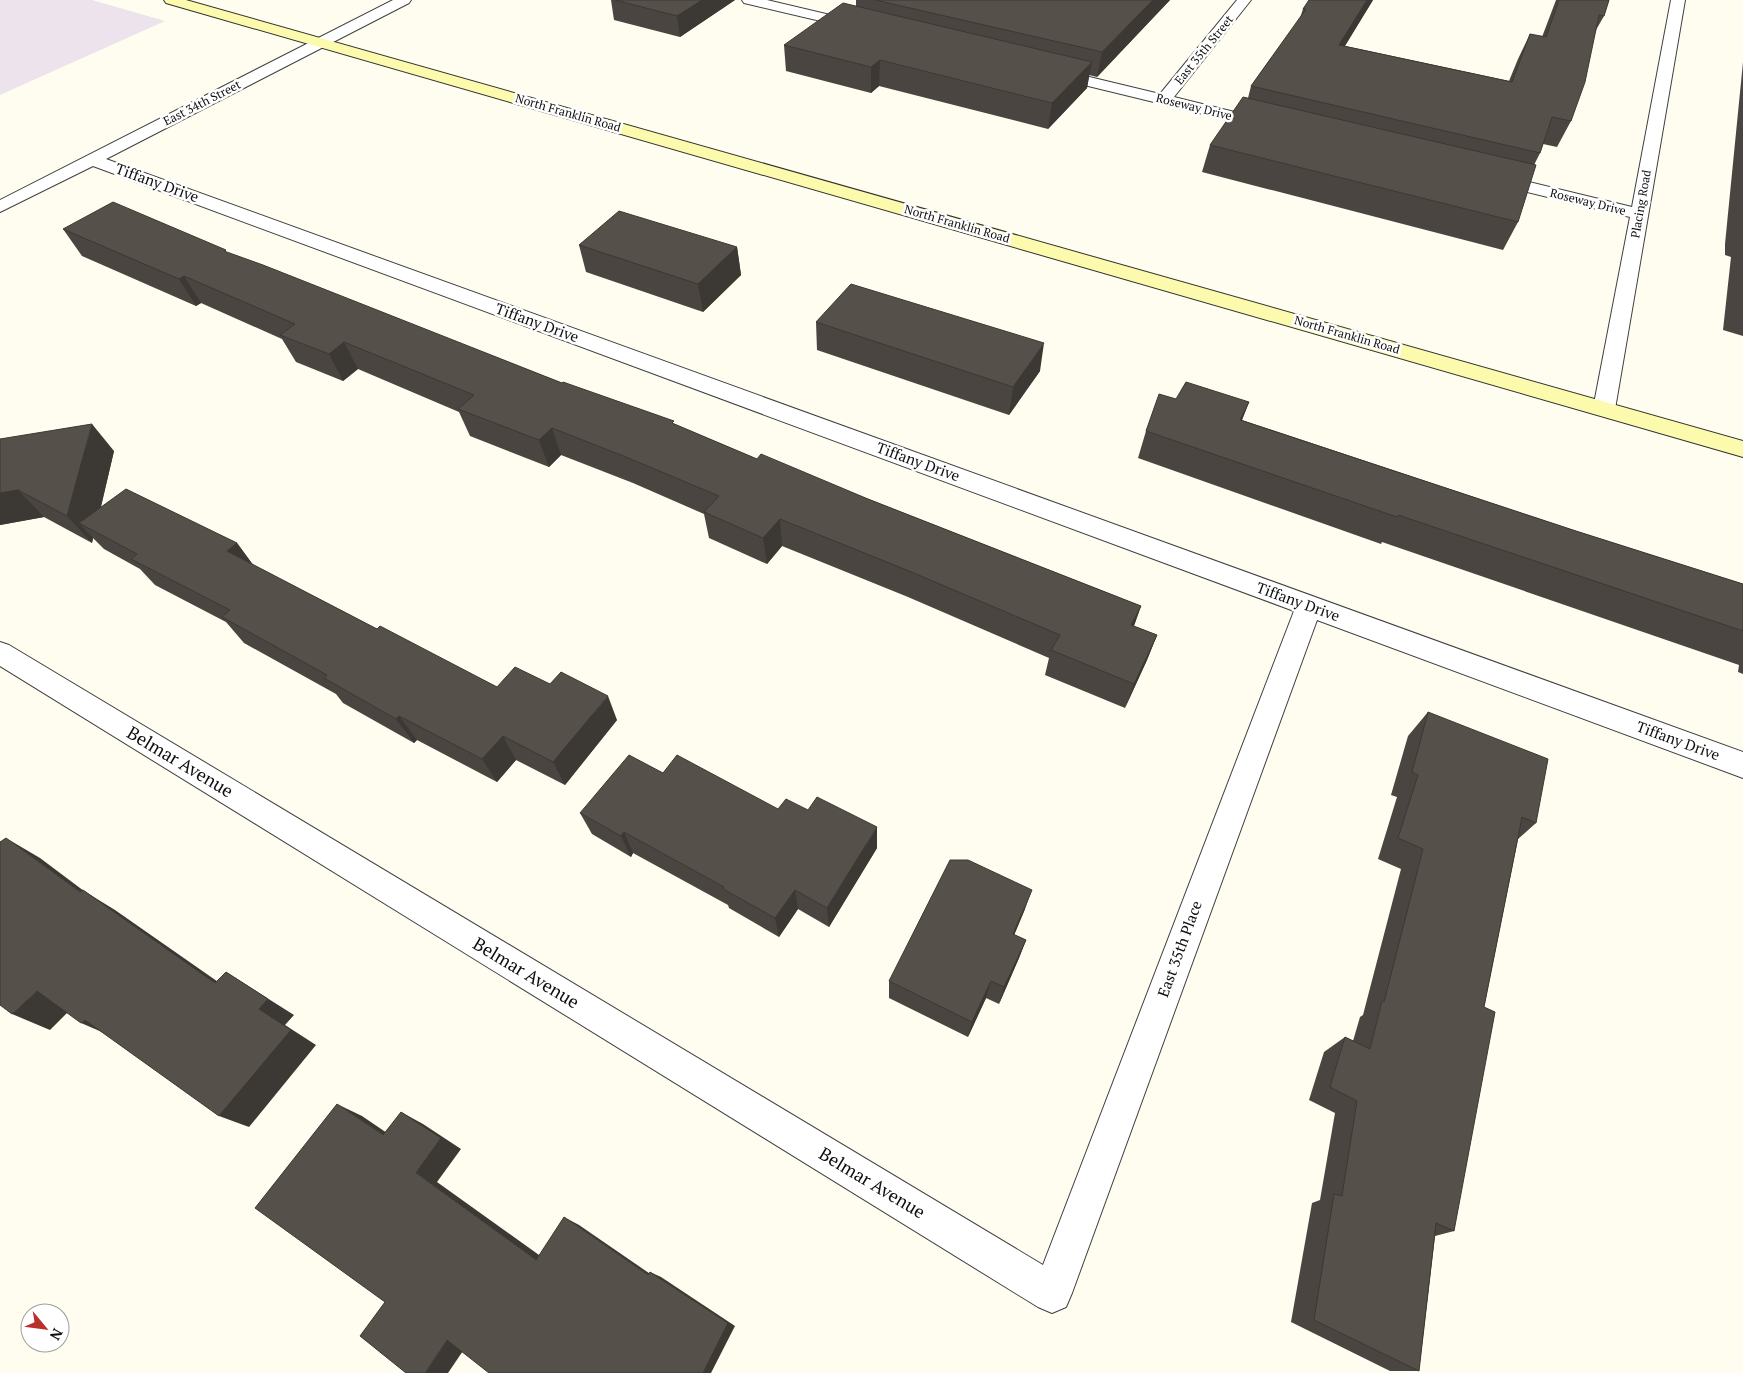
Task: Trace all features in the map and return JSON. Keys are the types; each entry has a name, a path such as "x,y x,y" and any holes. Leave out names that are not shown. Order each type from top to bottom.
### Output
{"main road":[{"name":"North Franklin Road","path":"171,0 1743,450"}],"street":[{"name":"East 34th Street","path":"0,207 404,0"},
{"path":"749,0 874,30"},
{"path":"797,11 813,0"},
{"name":"East 35th Street","path":"1164,100 1244,0"},
{"name":"Placing Road","path":"1604,409 1678,0"},
{"name":"Roseway Drive","path":"1038,69 1280,128"},
{"name":"Tiffany Drive","path":"92,160 1743,765"},
{"name":"Roseway Drive","path":"1474,174 1639,214"},
{"name":"East 35th Place","path":"1052,1293 1309,606"},
{"name":"Belmar Avenue","path":"0,653 1052,1293"}],"shaded area":[{"path":"0,0 92,0 165,21 0,95"}],"building":[{"path":"615,0 702,0 677,16"},
{"path":"875,0 1153,0 1102,52"},
{"path":"1309,0 1367,0 1339,45 1512,82 1530,34 1546,37 1559,0 1609,0 1604,16 1599,15 1585,82 1571,121 1552,117 1540,153 1251,86 1306,9 1303,9"},
{"path":"843,3 1092,62 1052,103 880,60 871,67 784,45"},
{"path":"1243,97 1536,165 1518,222 1210,145"},
{"path":"113,202 226,250 224,251 562,383 674,421 672,423 757,459 761,454 868,499 1141,606 1131,625 1157,635 1134,684 1051,650 1060,635 780,519 763,538 704,512 719,496 552,428 539,440 458,409 474,395 344,342 329,354 280,335 295,324 184,276 179,279 63,229"},
{"path":"619,211 737,247 698,284 579,245"},
{"path":"851,284 1044,343 1013,387 816,322"},
{"path":"1186,382 1249,402 1240,420 1743,584 1743,631 1398,515 1397,517 1146,431 1159,394 1176,399"},
{"path":"92,424 67,516 18,490 0,493 0,439"},
{"path":"126,489 237,543 227,551 377,629 380,626 497,687 515,667 550,684 561,672 608,696 553,762 503,736 482,759 399,716 396,719 324,678 327,675 222,617 230,610 131,559 137,554 79,523"},
{"path":"1428,712 1548,759 1536,823 1522,817 1484,1007 1495,1012 1454,1231 1436,1223 1419,1371 1314,1320 1334,1194 1342,1196 1357,1101 1330,1087 1345,1037 1370,1049 1382,1001 1384,1002 1423,849 1398,838 1418,775 1412,772"},
{"path":"629,755 663,773 677,755 778,809 786,799 808,810 817,797 877,827 827,908 795,890 775,918 723,889 724,887 624,832 621,836 580,813"},
{"path":"6,838 80,892 83,890 215,983 226,972 268,999 259,1009 291,1030 219,1116 85,1020 81,1023 37,991 12,1014 0,1005 0,842"},
{"path":"950,860 968,860 1032,890 1013,934 1026,940 1004,987 991,981 972,1022 889,981"},
{"path":"337,1104 383,1135 401,1112 441,1138 416,1173 536,1260 564,1217 648,1275 650,1272 728,1323 703,1373 489,1373 447,1340 425,1373 406,1373 360,1336 385,1302 255,1208"}]}
